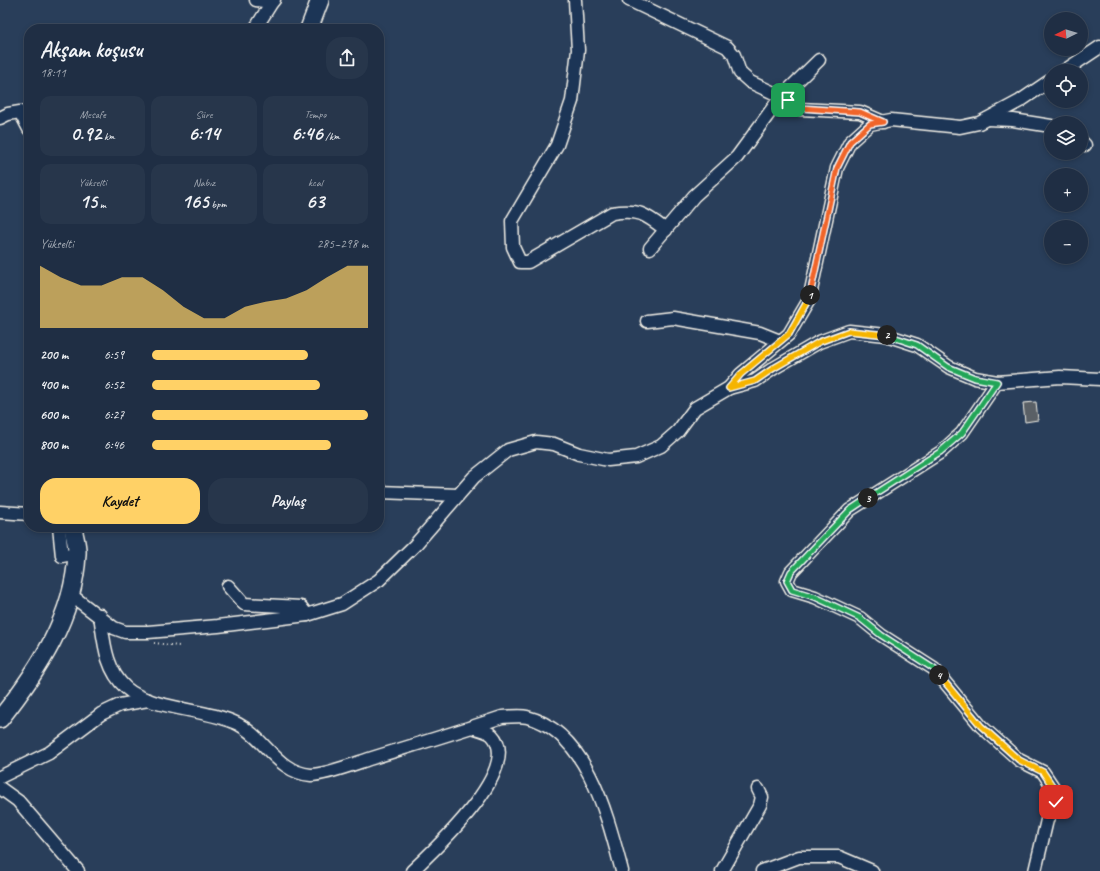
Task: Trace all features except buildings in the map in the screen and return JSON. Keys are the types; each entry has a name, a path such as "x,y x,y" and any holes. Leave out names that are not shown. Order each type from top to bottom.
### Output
{"street":[{"path":"256,0 273,1 258,24"},
{"path":"311,24 320,0"},
{"path":"575,0 578,50 572,101 557,145 512,221 513,247 520,262 528,262 612,213 627,211 646,214 666,230"},
{"path":"629,0 728,46 734,55 740,74 750,82 781,96 800,108 860,112 883,122"},
{"path":"1074,64 1100,47"},
{"path":"650,248 694,196 736,157 781,96 819,60"},
{"path":"729,388 741,374 789,334 808,300 837,168 850,142 870,124 891,120 960,127 979,123 1020,101 1044,85"},
{"path":"0,118 8,114 20,112 24,120"},
{"path":"986,119 1013,120 1044,125"},
{"path":"647,320 673,318 760,333 780,341"},
{"path":"71,595 100,615 114,628 125,632 148,632 218,626 306,615 342,604 379,580 415,545 474,477 508,450 536,442 554,444 579,454 608,460 636,457 661,446 678,431 695,408 729,388 755,381 774,368 819,342 849,331 886,335 917,345 948,367 975,378 997,382 1060,377 1100,379"},
{"path":"997,382 962,433 940,452 850,510 791,572 787,581 792,590 815,597 860,618 881,635 934,669 981,726 1019,760 1043,772 1053,787 1056,802 1047,820 1035,871"},
{"path":"384,492 458,495"},
{"path":"0,512 24,514"},
{"path":"60,532 62,556 77,553"},
{"path":"0,719 50,650 71,595 77,553 74,532"},
{"path":"228,586 244,604 301,607 306,615"},
{"path":"100,615 108,661 116,677 127,688 148,700 222,717 240,725 280,761 298,774 313,775 502,717 526,717 549,727 568,740 600,799 622,871"},
{"path":"0,778 49,753 101,714 120,705 148,700"},
{"path":"412,871 453,832 489,783 498,758 498,746 491,734 472,727"},
{"path":"0,788 18,801 78,871"},
{"path":"722,871 760,805 762,797 758,789"},
{"path":"762,871 799,857 839,857 872,871"}],"route":[{"path":"788,100 800,108 860,112 883,122 870,124 850,142 837,168 808,300 789,334 741,374 729,388 755,381 793,356 819,342 849,331 886,335 917,345 948,367 975,378 997,382 962,433 940,452 850,510 791,572 787,581 792,590 815,597 860,618 881,635 934,669 981,726 1019,760 1043,772 1053,787 1056,802"}]}
